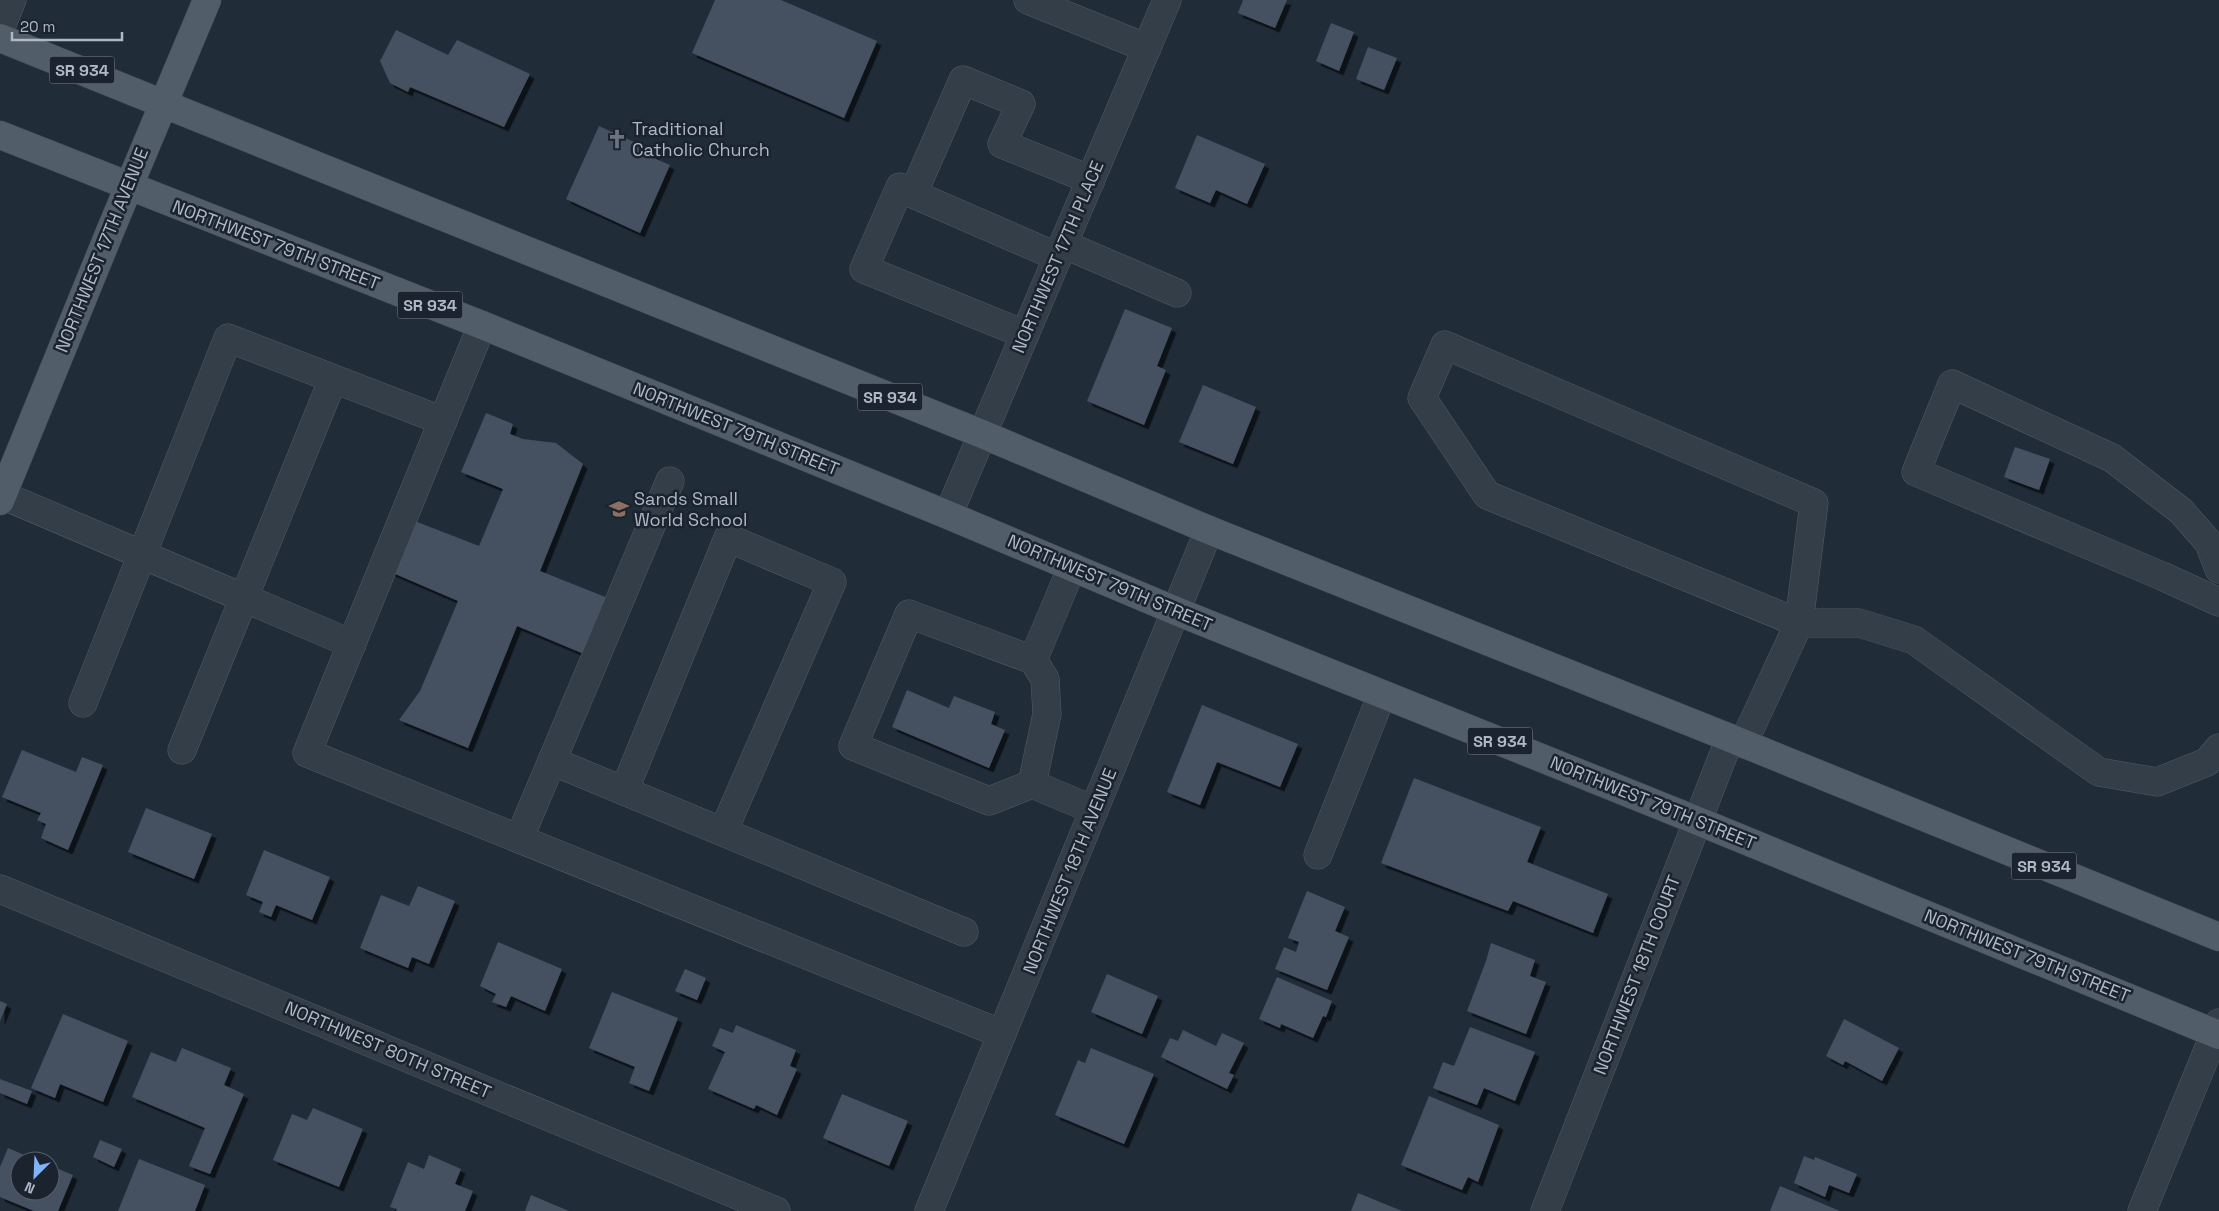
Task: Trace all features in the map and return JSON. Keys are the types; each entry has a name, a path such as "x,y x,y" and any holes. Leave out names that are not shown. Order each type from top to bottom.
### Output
{"main road":[{"name":"NORTHWEST 17TH AVENUE","path":"1,498 128,187 207,0"},
{"name":"SR 934","path":"0,38 982,434 1210,530 2219,937"},
{"name":"NORTHWEST 79TH STREET","path":"0,135 482,325 948,515 1176,611 2218,1031"}],"street":[{"path":"0,28 12,0"},
{"path":"1028,0 1147,48"},
{"name":"NORTHWEST 17TH PLACE","path":"948,515 1168,0"},
{"path":"913,194 963,80 1021,104 1002,144 1090,180"},
{"path":"1024,334 864,269 900,187 913,194 1060,251 1177,293"},
{"path":"482,325 307,753 1002,1034"},
{"path":"83,704 228,338 443,421"},
{"name":"NORTHWEST 18TH COURT","path":"1545,1211 1698,821 1737,741 1799,623 1814,503 1445,345 1422,398 1487,495 1799,623"},
{"path":"182,750 333,379"},
{"path":"2219,569 2209,543 2181,511 2112,458 1952,384 1916,472 2219,602"},
{"path":"519,839 670,481"},
{"path":"1,498 142,554 352,644"},
{"name":"NORTHWEST 18TH AVENUE","path":"929,1211 1210,530"},
{"path":"624,791 728,538 832,582 723,832"},
{"path":"1033,660 1072,567"},
{"path":"1032,784 1048,714 1045,679 1033,660 909,614 853,746 989,801 1032,784 1094,810"},
{"path":"1799,623 1859,623 1914,640 2099,772 2157,782 2207,762 2219,748"},
{"path":"1318,855 1382,694"},
{"path":"552,761 964,932"},
{"name":"NORTHWEST 80TH STREET","path":"0,890 776,1211"},
{"path":"2142,1211 2218,1031"}],"building":[{"path":"715,0 781,0 877,41 844,118 692,53"},
{"path":"1243,0 1287,0 1275,28 1238,13"},
{"path":"1331,23 1354,32 1339,71 1316,61"},
{"path":"396,30 448,55 457,40 530,74 504,127 410,87 408,92 390,83 380,61"},
{"path":"1368,47 1397,58 1384,90 1356,79"},
{"path":"599,126 656,152 654,158 670,165 640,233 566,199"},
{"path":"1197,135 1265,164 1247,204 1216,190 1210,203 1175,188"},
{"path":"1125,309 1172,328 1157,366 1166,370 1144,425 1087,401"},
{"path":"1203,385 1256,407 1233,464 1179,442"},
{"path":"486,413 513,424 510,434 523,439 556,443 583,464 540,571 608,598 584,654 517,626 468,748 399,720 420,691 458,601 386,570 407,518 479,546 503,489 461,472"},
{"path":"2015,447 2050,459 2039,490 2004,477"},
{"path":"907,690 949,708 954,696 995,712 991,724 1005,730 989,768 892,727"},
{"path":"1202,705 1298,744 1280,787 1217,762 1200,805 1167,792"},
{"path":"22,750 76,772 82,757 103,765 68,850 41,838 46,824 37,820 41,813 2,797"},
{"path":"1414,778 1541,827 1527,862 1608,894 1593,933 1513,901 1508,911 1381,863"},
{"path":"146,808 212,834 194,879 128,852"},
{"path":"264,850 330,877 312,920 276,905 271,917 259,912 263,902 246,895"},
{"path":"418,886 455,901 429,964 412,957 408,968 360,948 381,895 409,906"},
{"path":"1307,891 1345,907 1335,931 1349,937 1327,990 1275,969 1284,947 1296,952 1299,942 1288,938"},
{"path":"498,942 562,969 545,1011 511,996 506,1007 492,1002 496,994 480,986"},
{"path":"1491,943 1535,960 1530,976 1546,982 1526,1034 1467,1011"},
{"path":"685,969 706,978 697,1000 675,991"},
{"path":"1107,974 1158,996 1142,1034 1091,1012"},
{"path":"1277,977 1332,1001 1326,1017 1323,1016 1313,1038 1281,1024 1280,1028 1259,1019"},
{"path":"612,992 678,1018 649,1091 629,1083 635,1067 589,1048"},
{"path":"0,1001 7,1004 0,1021"},
{"path":"63,1014 128,1041 103,1102 60,1084 55,1098 31,1088"},
{"path":"1844,1019 1899,1048 1882,1081 1845,1061 1843,1065 1826,1056"},
{"path":"736,1025 796,1050 790,1066 797,1069 777,1115 756,1105 754,1109 708,1089 725,1052 712,1046 720,1028 733,1033"},
{"path":"1470,1027 1535,1052 1515,1101 1484,1088 1477,1105 1433,1088 1443,1062 1454,1066"},
{"path":"1183,1030 1216,1046 1222,1033 1244,1043 1229,1073 1234,1075 1227,1089 1161,1057 1170,1038 1178,1041"},
{"path":"182,1048 231,1068 224,1085 244,1094 210,1174 189,1166 205,1128 132,1097 151,1052 176,1062"},
{"path":"1091,1048 1154,1074 1124,1144 1055,1115 1078,1060 1085,1063"},
{"path":"0,1079 32,1091 27,1104 0,1093"},
{"path":"842,1094 908,1121 889,1166 823,1138"},
{"path":"1429,1096 1499,1125 1478,1182 1468,1177 1462,1190 1401,1165"},
{"path":"313,1108 363,1129 339,1187 273,1160 292,1114 307,1120"},
{"path":"100,1140 122,1149 114,1167 93,1157"},
{"path":"8,1148 15,1151 10,1151 10,1201 60,1201 60,1170 73,1175 58,1211 34,1211 0,1197 0,1167"},
{"path":"429,1155 461,1169 455,1184 473,1191 465,1211 396,1211 397,1209 390,1207 408,1162 424,1169"},
{"path":"1804,1156 1814,1160 1815,1157 1857,1174 1849,1193 1829,1185 1825,1197 1794,1183"},
{"path":"139,1159 205,1185 195,1211 118,1211"},
{"path":"1780,1186 1840,1211 1770,1211"},
{"path":"1358,1193 1402,1211 1351,1211"},
{"path":"531,1195 569,1211 525,1211"}],"place":[{"name":"Traditional Catholic Church","path":"617,139"},
{"name":"Sands Small World School","path":"619,509"}]}
